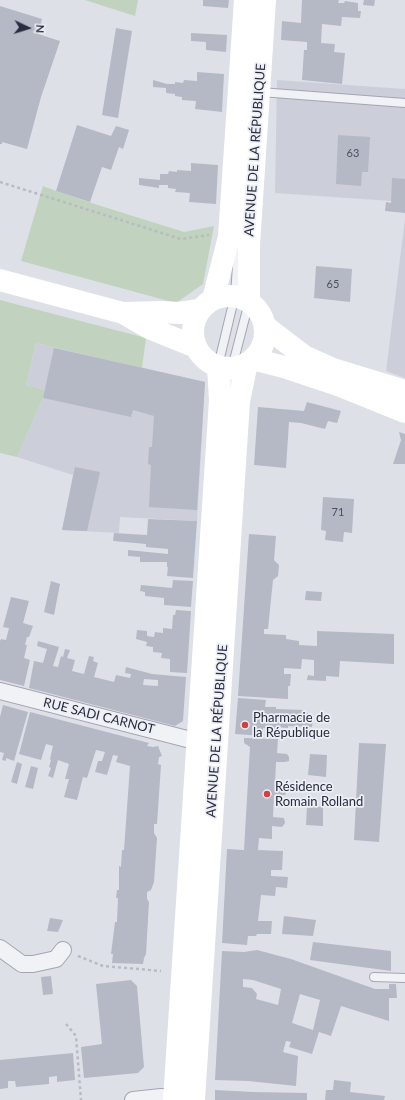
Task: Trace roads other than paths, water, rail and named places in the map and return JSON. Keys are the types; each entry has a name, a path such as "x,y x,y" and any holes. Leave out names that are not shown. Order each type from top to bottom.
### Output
{"main road":[{"name":"AVENUE DE LA RÉPUBLIQUE","path":"206,305 234,231 245,0"},
{"name":"AVENUE DE LA RÉPUBLIQUE","path":"242,298 249,245 265,0"},
{"path":"0,280 123,313 149,328 182,340 196,347"},
{"path":"123,313 180,313 206,305 222,296 242,298 256,308 262,316 265,326 265,337 262,347 237,364"},
{"path":"206,305 195,318 193,337 196,347 201,355 209,362 284,367 338,385 405,412"},
{"path":"265,326 304,356 333,369 405,391"},
{"name":"AVENUE DE LA RÉPUBLIQUE","path":"182,1094 182,973 197,823 207,750 220,400 237,364"},
{"name":"AVENUE DE LA RÉPUBLIQUE","path":"182,1094 207,750 238,401 237,364"}],"street":[{"name":"RUE SADI CARNOT","path":"0,691 187,739 207,750"},
{"path":"0,948 22,964 33,964 56,959 63,950"},
{"path":"133,1100 182,1094"}],"lane":[{"path":"259,92 405,103"},
{"path":"230,400 237,364 242,298 234,231"},
{"path":"237,364 242,298"},
{"path":"374,977 405,978"},
{"path":"182,1094 185,1057"}],"place":[{"name":"Pharmacie de la République","path":"245,725"},
{"name":"Résidence Romain Rolland","path":"267,794"}]}
